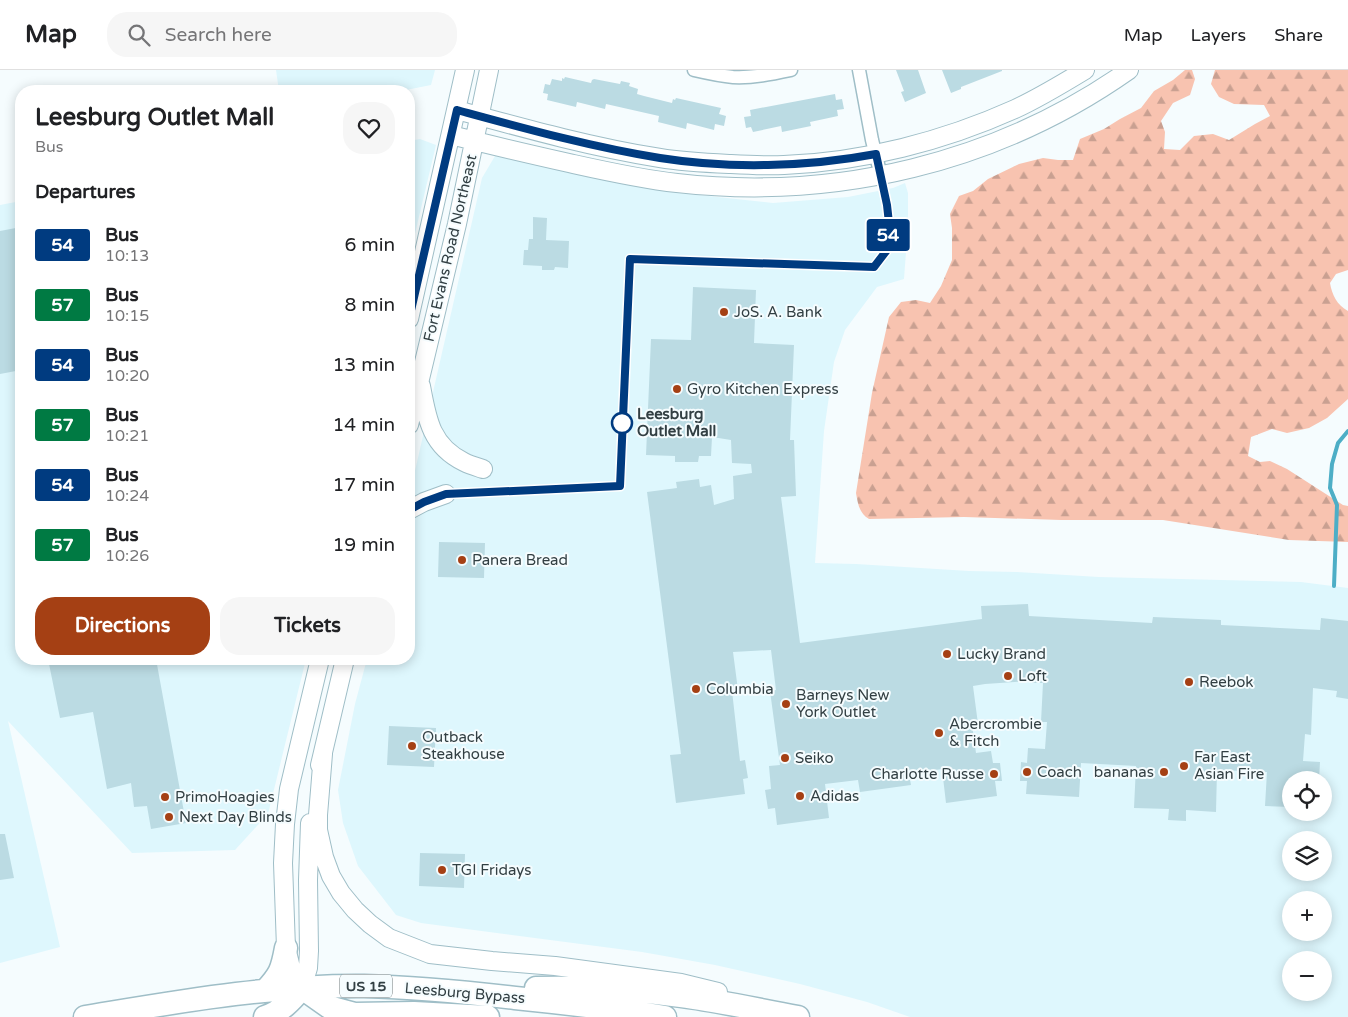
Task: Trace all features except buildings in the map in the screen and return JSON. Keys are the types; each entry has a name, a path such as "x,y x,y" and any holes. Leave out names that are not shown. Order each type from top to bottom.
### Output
{"highway":[{"path":"265,991 282,970 286,948"},
{"name":"Leesburg Bypass","path":"85,1017 170,1003 265,991 363,986 430,989 610,1008 665,1017"},
{"path":"430,989 574,987 630,990 683,996 798,1017"},
{"path":"265,1017 291,1001 302,988 329,1007 355,1014 488,1017"}],"main road":[{"name":"Fort Evans Road Northeast","path":"415,293 465,70"},
{"name":"Fort Evans Road Northeast","path":"415,401 457,224 489,70"},
{"path":"457,110 494,121 618,150 662,158 705,162 785,165 876,154 949,134 1007,112 1057,87 1085,70"},
{"path":"451,135 636,178 702,186 750,188 808,186 881,176 962,155 1007,138 1091,95 1129,70"},
{"path":"420,381 426,411 433,432 440,444 464,462 483,469"},
{"path":"415,507 446,494"},
{"path":"302,988 291,968 286,948 283,863 289,789 319,665"},
{"path":"302,988 309,960 308,880 310,819 344,665"},
{"path":"323,754 318,830 324,857 331,876 341,893 355,910 389,938 430,954 555,966 681,983 750,999 808,1017"}],"street":[{"path":"702,71 719,76 745,77 791,70"},
{"path":"859,70 881,176"}],"shaded area":[{"path":"276,70 435,70 431,85 415,88 415,85 278,85"},
{"path":"420,139 436,145 415,234 415,140"},
{"path":"495,156 680,193 773,203 848,197 893,188 905,183 908,193 908,225 904,279 877,287 845,330 834,362 824,431 815,563 1099,577 1301,582 1348,588 1348,1017 910,1017 867,1002 800,984 715,965 642,952 421,923 396,915 358,866 343,823 338,790 355,704 365,665 415,665 415,471 482,178"},
{"path":"15,202 15,665 305,665 268,814 235,850 132,853 8,721 60,947 0,963 0,205"}],"green space":[{"path":"1185,70 1192,70 1195,79 1190,95 1173,103 1161,121 1165,132 1164,149 1180,150 1194,136 1213,134 1229,140 1270,116 1264,105 1234,104 1219,97 1211,84 1215,70 1348,70 1348,270 1336,274 1330,283 1336,299 1348,311 1348,399 1327,418 1309,428 1287,433 1272,429 1251,437 1248,456 1260,462 1270,461 1287,469 1343,505 1348,506 1348,542 1289,540 1163,520 1061,520 964,517 869,519 866,517 858,504 856,493 872,393 889,317 901,302 916,300 930,303 941,286 952,260 950,214 959,196 973,191 988,179 1019,164 1043,158 1073,160 1080,139 1104,129 1141,108 1154,91 1173,80"}],"waterway":[{"path":"1334,586 1337,505 1330,488 1332,464 1338,443 1348,431"}],"bus line":[{"name":"54","path":"415,293 457,110 494,121 618,150 662,158 713,163 785,165 876,154 889,223 887,250 874,267 630,259 620,486 446,494 415,507"}],"place":[{"name":"JoS. A. Bank","path":"724,312"},
{"name":"Gyro Kitchen Express","path":"677,389"},
{"name":"Leesburg Outlet Mall","path":"622,423"},
{"name":"Panera Bread","path":"462,560"},
{"name":"Lucky Brand","path":"947,654"},
{"name":"Loft","path":"1008,676"},
{"name":"Reebok","path":"1189,682"},
{"name":"Columbia","path":"696,689"},
{"name":"Barneys New York Outlet","path":"786,704"},
{"name":"Abercrombie & Fitch","path":"939,733"},
{"name":"Outback Steakhouse","path":"412,746"},
{"name":"Seiko","path":"785,758"},
{"name":"Far East Asian Fire","path":"1184,766"},
{"name":"Coach","path":"1027,772"},
{"name":"bananas","path":"1164,772"},
{"name":"Charlotte Russe","path":"994,774"},
{"name":"Adidas","path":"800,796"},
{"name":"PrimoHoagies","path":"165,797"},
{"name":"Next Day Blinds","path":"169,817"},
{"name":"TGI Fridays","path":"442,870"}]}
